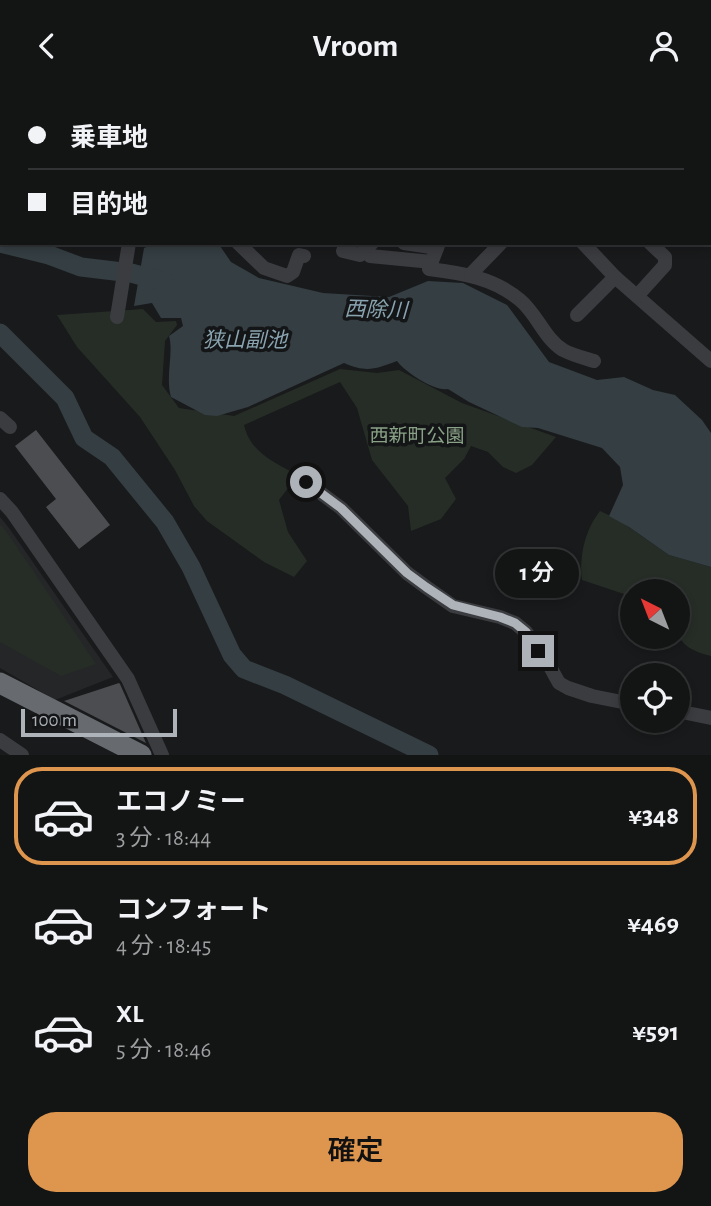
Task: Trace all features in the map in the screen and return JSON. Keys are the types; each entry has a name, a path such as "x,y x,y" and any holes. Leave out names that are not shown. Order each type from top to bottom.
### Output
{"highway":[{"path":"0,683 141,754"}],"street":[{"path":"117,317 129,245"},
{"path":"240,245 264,268 287,276 293,272 299,255 304,256"},
{"path":"471,274 499,245"},
{"path":"585,245 615,277 711,361"},
{"path":"637,296 665,265 665,257 652,245"},
{"path":"438,246 429,269 471,274 522,301 545,333 562,349 594,361"},
{"path":"343,251 360,255 371,249 432,262"},
{"path":"577,315 615,277"},
{"path":"306,482 341,508 407,573 426,587 453,605 515,623 526,632 559,683 592,697 620,702"},
{"path":"0,499 12,512 128,679 162,754"},
{"path":"690,714 711,718"},
{"path":"0,740 23,754"}],"shaded area":[{"path":"0,517 113,677 55,700 0,668"}],"green space":[{"name":"西新町公園","path":"143,309 156,322 176,321 177,325 165,341 162,385 179,408 234,416 340,369 377,373 399,370 462,403 556,437 532,465 516,473 503,467 488,452 471,446 464,459 445,478 456,499 441,519 411,531 408,506 372,460 357,408 340,382 244,425 258,450 298,475 279,500 288,532 307,561 294,577 264,562 207,521 194,506 175,470 140,417 77,347 57,315"},
{"path":"600,511 617,519 669,555 711,567 711,656 690,648 690,579 620,579 620,593 582,580 581,562 590,526"},
{"path":"0,525 96,664 61,676 0,642"}],"water":[{"name":"狭山副池","path":"151,245 219,245 231,262 259,278 323,293 389,297 428,281 463,283 507,305 549,362 597,380 624,377 653,390 675,395 702,420 711,433 711,567 669,555 609,516 623,485 620,467 602,448 538,428 522,427 448,389 428,384 397,361 371,369 344,363 248,407 217,416 205,415 171,397 169,336 183,326 181,318 161,318 152,303 134,306 144,248"}],"building":[{"path":"36,430 110,525 79,549 46,507 56,499 15,446"},
{"path":"120,684 146,743 64,701"}],"waterway":[{"name":"西除川","path":"8,245 49,255 81,267 131,273 165,282"},
{"name":"西除川","path":"0,333 65,398 84,438 112,457 165,522 191,567 232,655 244,669 285,685 429,755"}],"route":[{"path":"306,482 341,508 371,540 426,587 453,605 471,608 515,623 526,632 538,651"}]}
